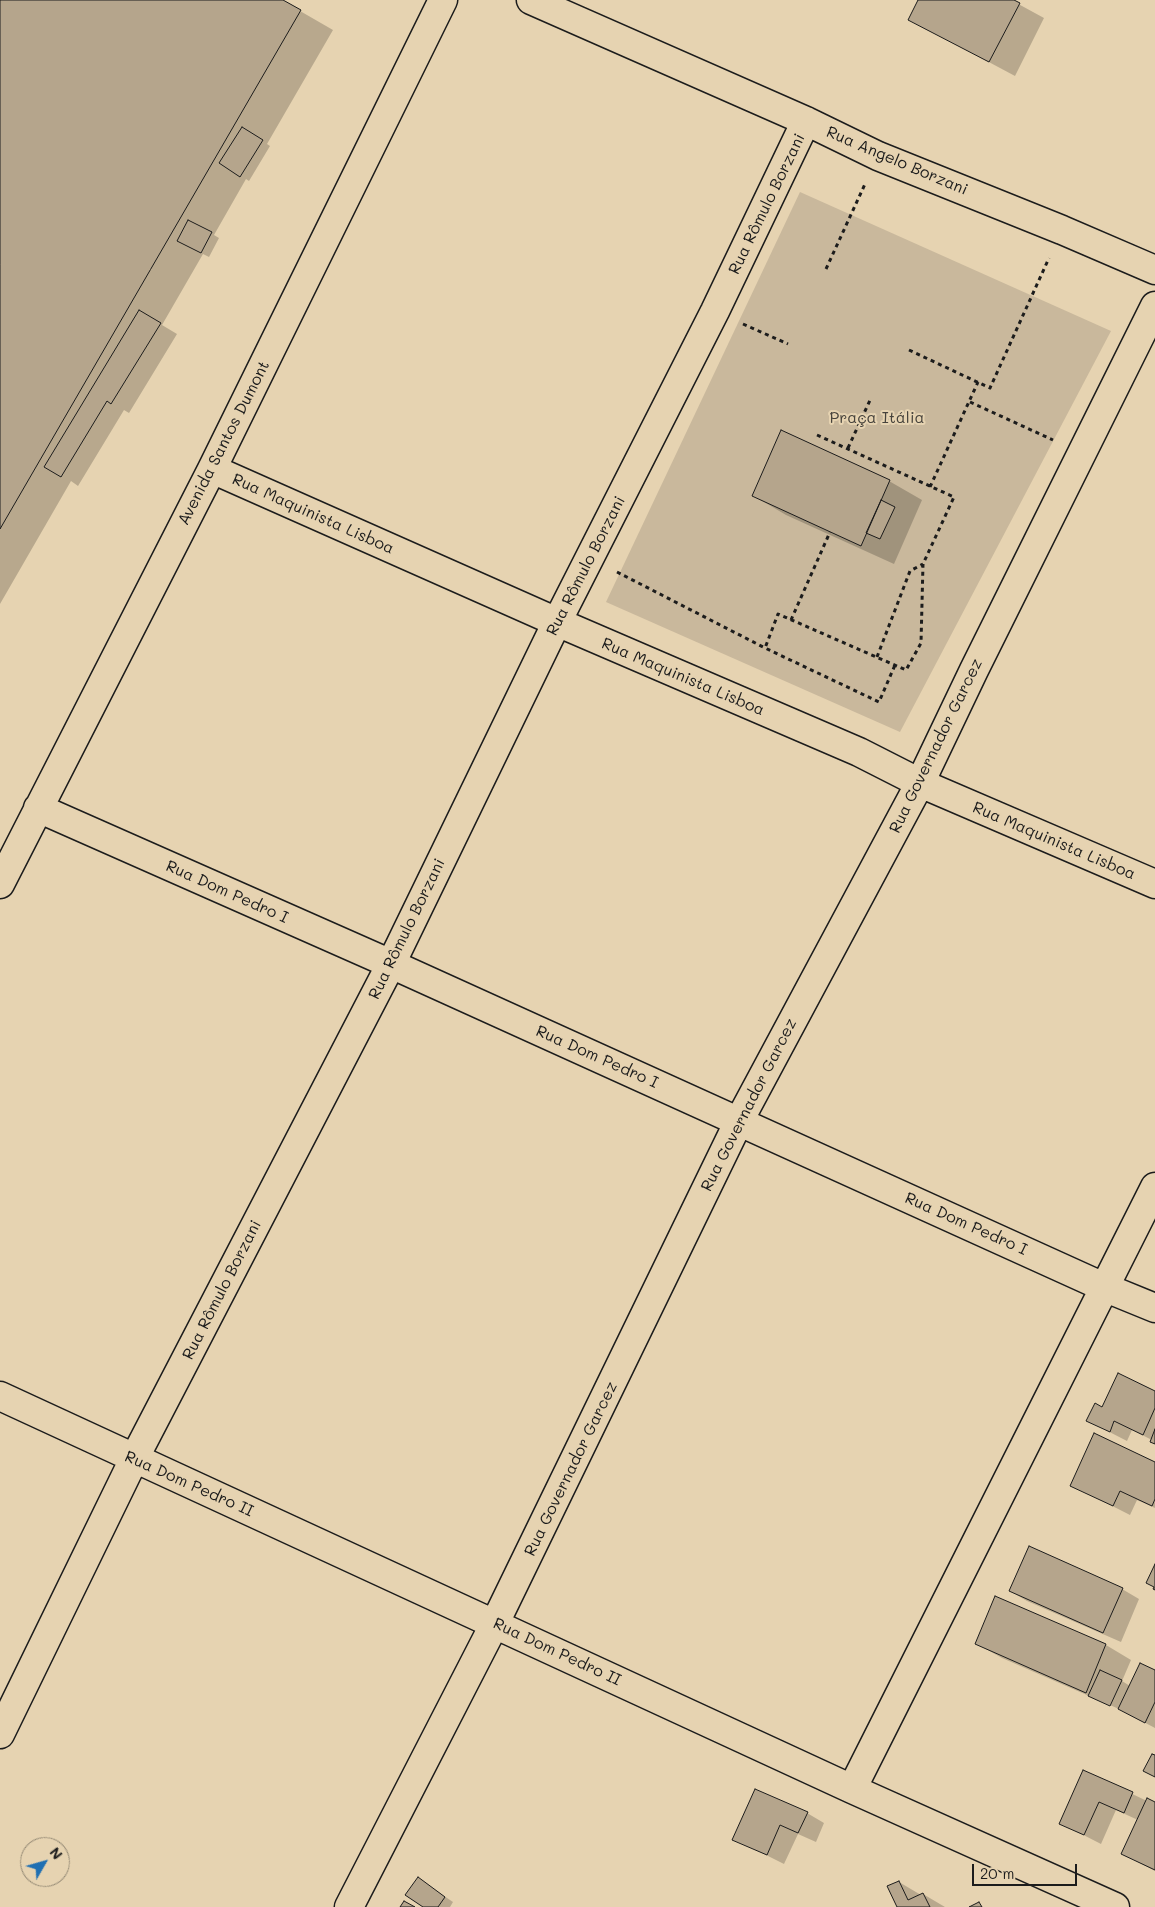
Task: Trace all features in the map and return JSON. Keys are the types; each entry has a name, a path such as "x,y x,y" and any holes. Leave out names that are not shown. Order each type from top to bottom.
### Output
{"street":[{"name":"Avenida Santos Dumont","path":"0,884 212,469 443,0"},
{"name":"Rua Angelo Borzani","path":"531,0 806,121 878,156 1062,230 1155,270"},
{"name":"Rua Rômulo Borzani","path":"0,1734 134,1460 391,964 557,622 715,311 806,121"},
{"name":"Rua Governador Garcez","path":"349,1907 496,1623 739,1121 920,783 1155,306"},
{"name":"Rua Maquinista Lisboa","path":"212,469 557,622 859,752 920,783 1155,884"},
{"name":"Rua Dom Pedro I","path":"38,808 391,964 1106,1288 1155,1308"},
{"path":"852,1789 1106,1288 1155,1187"},
{"name":"Rua Dom Pedro II","path":"0,1396 134,1460 496,1623 852,1789 1115,1907"}],"path":[{"path":"826,269 878,156"},
{"path":"909,350 990,388 1062,230"},
{"path":"715,311 788,344"},
{"path":"930,487 978,382"},
{"path":"848,448 871,398"},
{"path":"970,402 1082,454"},
{"path":"765,648 778,614 906,670 921,643 923,564 954,497 817,435"},
{"path":"791,620 830,532"},
{"path":"590,558 765,648 879,702 895,665"},
{"path":"877,657 910,571 923,564"}],"green space":[{"name":"Praça Itália","path":"800,192 1111,331 900,732 606,602"}],"building":[{"path":"0,0 283,0 301,10 0,529"},
{"path":"918,0 1014,0 1020,3 989,62 908,20"},
{"path":"242,127 263,140 240,177 219,163"},
{"path":"188,220 212,232 201,253 177,241"},
{"path":"139,310 161,323 111,404 107,401 61,477 44,467"},
{"path":"781,430 890,480 861,546 752,496"},
{"path":"881,500 895,507 880,539 866,533"},
{"path":"1118,1373 1155,1391 1155,1408 1143,1435 1114,1421 1110,1432 1086,1421 1095,1403 1102,1407"},
{"path":"1155,1429 1155,1444 1150,1442"},
{"path":"1094,1433 1155,1462 1155,1499 1152,1506 1120,1491 1113,1506 1070,1486"},
{"path":"1029,1546 1123,1588 1103,1633 1009,1591"},
{"path":"1155,1564 1155,1590 1153,1589 1154,1587 1146,1583"},
{"path":"995,1596 1106,1644 1086,1693 975,1644"},
{"path":"1140,1663 1155,1670 1155,1702 1145,1723 1118,1709"},
{"path":"1100,1670 1122,1680 1110,1706 1088,1696"},
{"path":"1152,1754 1155,1755 1155,1777 1143,1771"},
{"path":"1083,1770 1133,1792 1124,1813 1099,1802 1084,1835 1059,1824"},
{"path":"755,1789 808,1812 798,1833 780,1825 767,1855 732,1840"},
{"path":"1147,1798 1155,1802 1155,1870 1121,1854"},
{"path":"418,1877 445,1897 438,1907 423,1907 405,1895"},
{"path":"899,1881 908,1900 923,1893 930,1907 897,1907 887,1886"},
{"path":"404,1901 415,1907 400,1907"},
{"path":"979,1902 982,1907 969,1907"}]}
